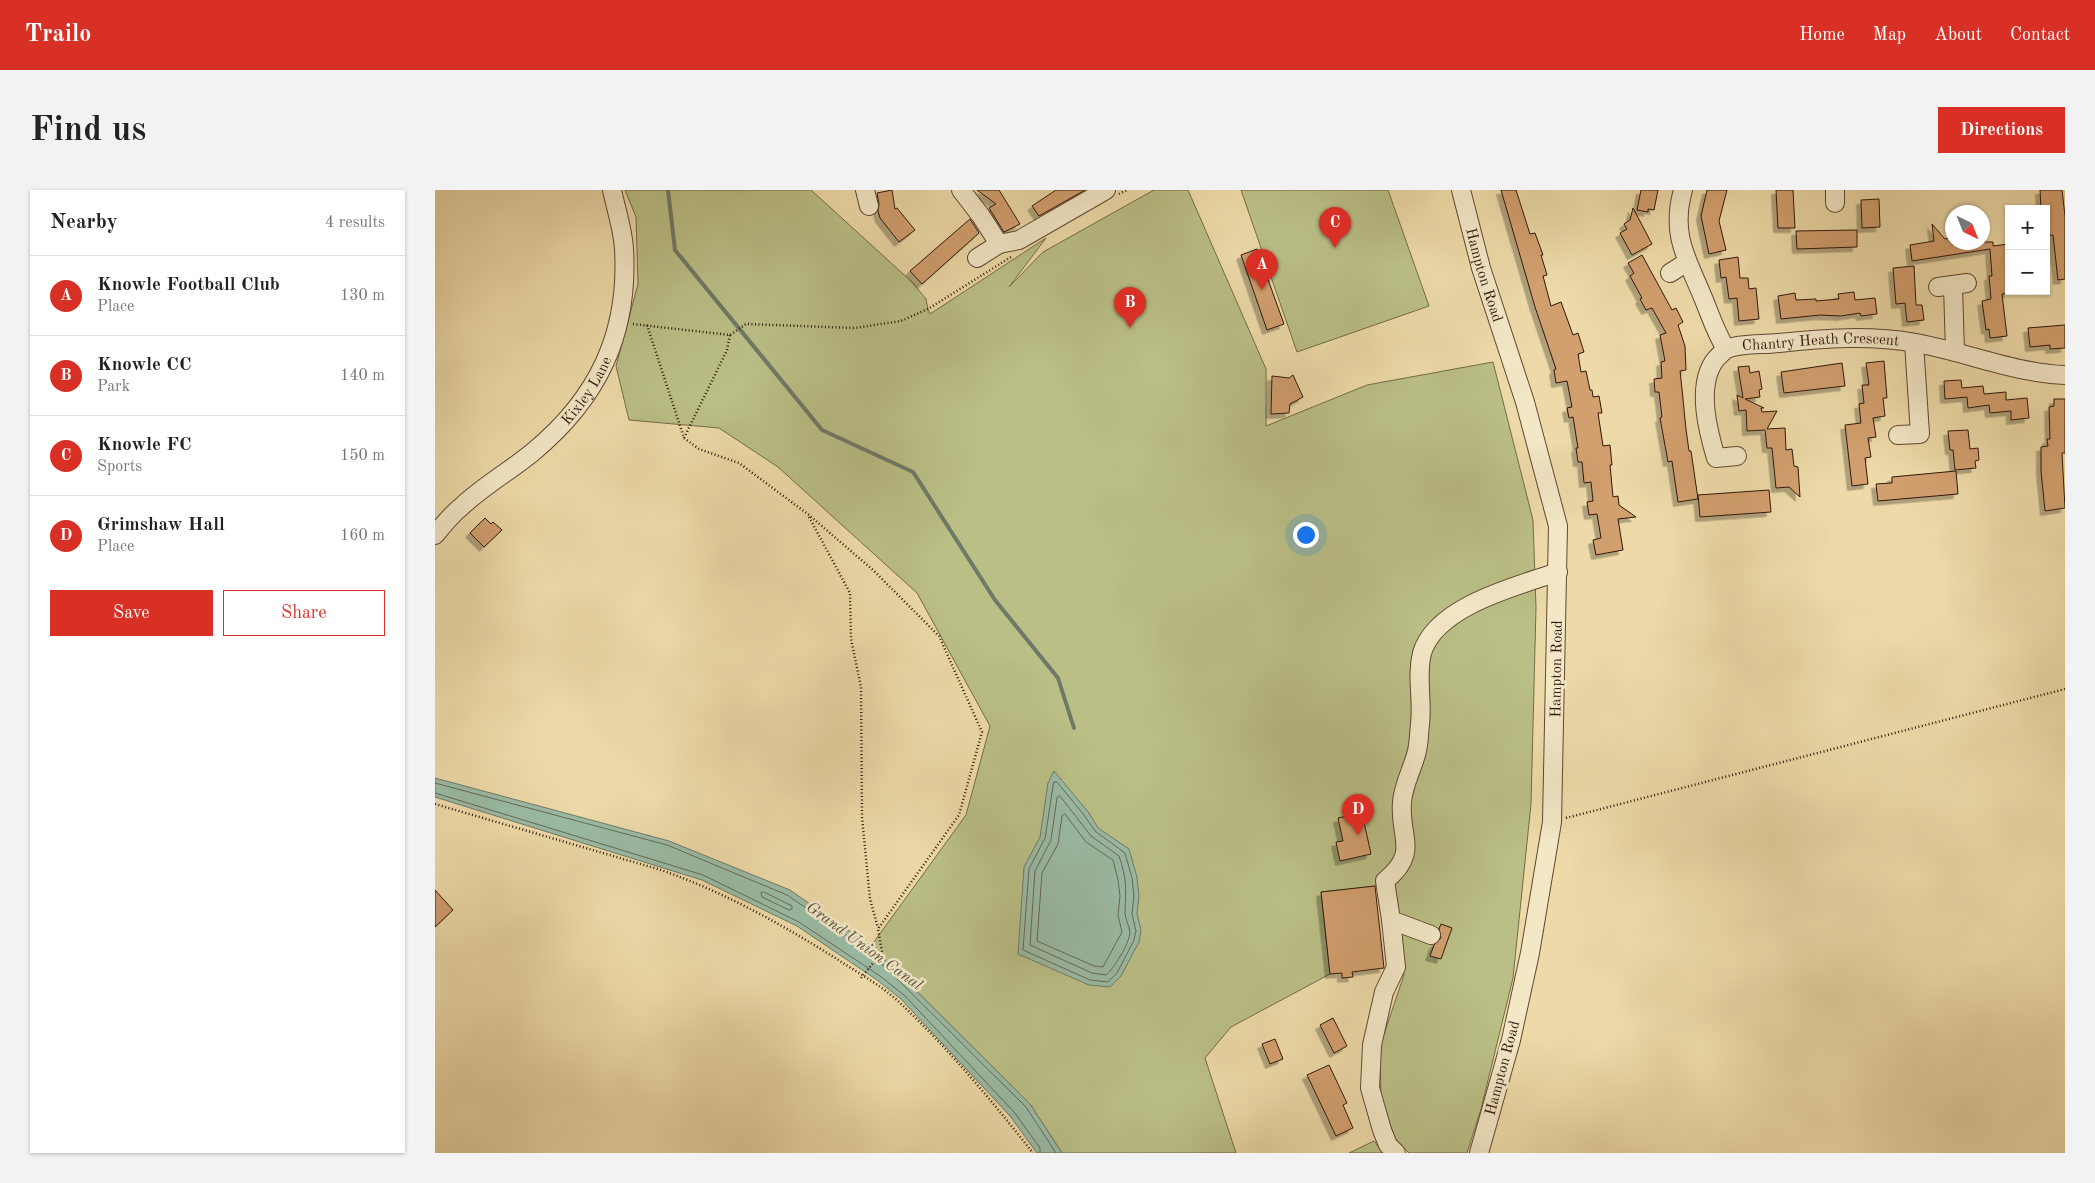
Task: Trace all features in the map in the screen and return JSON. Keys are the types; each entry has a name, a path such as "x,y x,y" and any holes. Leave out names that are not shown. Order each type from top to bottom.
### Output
{"street":[{"name":"Kixley Lane","path":"435,535 461,506 534,451 569,418 593,387 612,347 622,305 625,248 612,190"},
{"path":"961,190 999,244"},
{"name":"Hampton Road","path":"1461,190 1481,268 1525,402 1558,526 1552,822 1541,896 1511,1040 1479,1153"},
{"name":"Chantry Heath Crescent","path":"1683,190 1679,214 1680,242 1716,333 1726,348"},
{"path":"977,258 999,244 1019,240 1112,192"},
{"path":"1670,273 1687,262"},
{"path":"1953,285 1955,352"},
{"name":"Chantry Heath Crescent","path":"1737,456 1716,458 1707,426 1707,376 1713,362 1726,348 1810,340 1862,338 1914,343 2025,370 2065,375"},
{"name":"Chantry Heath Crescent","path":"1898,435 1920,434 1914,343"},
{"path":"1396,1153 1388,1145 1382,1130 1370,1088 1372,1045 1384,992 1396,967 1385,881 1404,861 1407,839 1404,828 1402,801 1417,750 1421,714 1419,673 1423,652 1430,638 1443,623 1481,598 1558,572"},
{"path":"1391,920 1431,935"}],"path":[{"path":"1112,192 1127,190"},
{"path":"618,324 730,335 746,324 855,328 901,321 928,310 1018,254"},
{"path":"647,326 684,438 699,449 739,463 809,516 873,570 939,636 982,732 959,815 878,929"},
{"path":"684,438 727,350 730,335"},
{"path":"809,516 850,593 851,639 861,687 862,817 870,899 882,952 861,978"},
{"path":"1552,822 2065,689"},
{"path":"435,804 670,873 695,882 792,930 873,982 898,1002 977,1085 1033,1153"}],"green space":[{"path":"625,190 811,190 912,282 926,299 930,314 1046,238 1009,287 1043,252 1154,190 1188,190 1266,369 1266,426 1367,385 1493,362 1533,520 1536,608 1531,804 1513,978 1481,1109 1467,1153 1409,1153 1396,1140 1381,1103 1380,1046 1404,975 1395,888 1376,886 1321,892 1330,974 1231,1027 1205,1058 1236,1153 1062,1153 1030,1104 871,946 966,815 990,726 917,593 778,467 719,428 629,420 616,366 638,284 636,217"},
{"path":"1241,190 1388,190 1429,306 1297,352"},
{"path":"1374,1141 1383,1153 1349,1153"}],"water":[{"path":"1054,771 1089,813 1098,828 1129,849 1137,877 1139,896 1137,914 1141,930 1139,942 1121,976 1110,987 1089,985 1018,954 1024,867 1040,837 1048,783"},
{"name":"Grand Union Canal","path":"435,778 669,841 790,890 871,946 1030,1104 1062,1153 1037,1153 1010,1116 901,999 877,980 797,926 702,880 435,797"}],"building":[{"path":"892,190 895,209 897,208 915,230 899,242 880,218 878,211 877,193"},
{"path":"977,190 999,190 1020,224 1004,232 989,208 996,204"},
{"path":"1056,190 1085,190 1039,216 1032,206"},
{"path":"1501,190 1516,190 1530,234 1535,233 1543,255 1541,255 1547,275 1543,276 1551,306 1561,302 1573,335 1578,333 1584,352 1578,354 1581,372 1586,371 1593,397 1599,396 1602,413 1598,413 1603,446 1610,445 1613,497 1618,496 1619,505 1636,517 1618,519 1623,550 1596,555 1593,540 1601,538 1597,514 1589,515 1587,502 1593,501 1591,482 1584,483 1582,462 1578,462 1576,448 1578,448 1573,417 1569,418 1567,408 1572,407 1567,381 1556,383 1554,370 1556,369 1535,307"},
{"path":"1641,190 1658,190 1654,210 1648,209 1648,212 1637,210"},
{"path":"1707,190 1727,190 1719,221 1726,250 1709,254 1701,216"},
{"path":"1776,190 1793,190 1795,228 1778,228"},
{"path":"2040,190 2062,190 2065,216 2065,279 2058,280 2053,235 2050,235 2050,205 2041,205"},
{"path":"1879,199 1880,227 1862,228 1861,200"},
{"path":"1633,208 1652,244 1632,255 1620,233 1627,229 1624,224 1630,220"},
{"path":"970,219 979,233 922,284 910,271"},
{"path":"1932,224 1945,239 1945,250 1984,250 1912,261 1910,245 1934,241"},
{"path":"1857,230 1857,247 1797,249 1796,231"},
{"path":"1990,242 1993,242 1993,246 2005,244 2005,294 2002,294 2007,336 1990,338 1989,329 1986,330 1982,301 1991,299 1989,276 1992,276"},
{"path":"1257,249 1284,324 1267,330 1241,255"},
{"path":"1642,255 1672,310 1676,308 1683,322 1678,325 1685,346 1686,370 1680,371 1689,451 1691,451 1698,499 1678,502 1672,461 1668,462 1660,418 1662,417 1659,392 1655,392 1654,379 1662,378 1661,362 1665,361 1660,335 1666,333 1652,308 1646,310 1640,299 1642,298 1630,276 1634,273 1628,263"},
{"path":"1738,257 1740,278 1748,278 1749,289 1756,288 1759,319 1739,321 1737,298 1729,299 1726,277 1721,278 1719,260"},
{"path":"1914,266 1916,305 1922,305 1924,320 1907,322 1905,303 1896,304 1893,268"},
{"path":"1854,292 1855,300 1875,298 1877,314 1861,316 1860,313 1841,316 1820,315 1781,319 1778,296 1795,293 1796,300 1816,299 1816,301 1839,299 1838,294"},
{"path":"2065,325 2065,348 2050,349 2050,345 2030,347 2028,328"},
{"path":"1884,361 1887,398 1883,398 1885,416 1873,418 1876,437 1868,438 1871,457 1865,458 1868,484 1852,486 1845,425 1861,423 1859,404 1864,403 1862,385 1869,385 1866,363"},
{"path":"1842,363 1845,386 1784,393 1781,372"},
{"path":"1749,366 1750,373 1759,371 1762,389 1759,390 1760,397 1745,399 1764,408 1761,408 1762,412 1777,411 1767,429 1785,428 1786,450 1792,449 1794,466 1798,467 1800,497 1789,487 1776,488 1772,448 1767,448 1765,430 1747,431 1746,410 1739,411 1737,395 1743,398 1738,367"},
{"path":"1293,375 1303,397 1290,404 1289,413 1271,414 1272,376 1289,378"},
{"path":"1961,380 1962,388 1983,386 1984,394 2006,392 2006,400 2027,398 2029,418 2011,420 2011,411 1990,413 1989,405 1968,408 1967,397 1945,399 1944,381"},
{"path":"2054,399 2065,399 2065,453 2062,453 2065,508 2045,511 2041,447 2048,446 2047,439 2050,439 2049,407 2054,406"},
{"path":"1968,430 1970,449 1978,448 1979,460 1975,461 1976,468 1955,470 1953,450 1950,450 1948,431"},
{"path":"1956,471 1958,494 1878,501 1876,484 1892,483 1892,477"},
{"path":"1769,490 1771,512 1700,517 1698,495"},
{"path":"485,518 502,530 484,547 470,533"},
{"path":"1362,813 1371,854 1340,861 1336,842 1343,841 1338,818"},
{"path":"1375,886 1384,968 1352,972 1353,977 1342,978 1342,973 1330,974 1321,892"},
{"path":"435,890 453,910 435,927"},
{"path":"1441,924 1452,928 1441,959 1430,956 1434,945 1441,938 1439,929"},
{"path":"1333,1018 1347,1046 1334,1053 1320,1025"},
{"path":"1275,1039 1283,1059 1270,1064 1262,1044"},
{"path":"1329,1065 1347,1103 1343,1105 1353,1128 1336,1136 1307,1075"}],"waterway":[{"path":"668,190 675,250 822,430 913,472 995,600 1058,678 1074,728"}],"place":[{"name":"Knowle FC","path":"1335,248"},
{"name":"Knowle Football Club","path":"1262,290"},
{"name":"Knowle CC","path":"1130,328"},
{"name":"Grimshaw Hall","path":"1358,835"}]}
